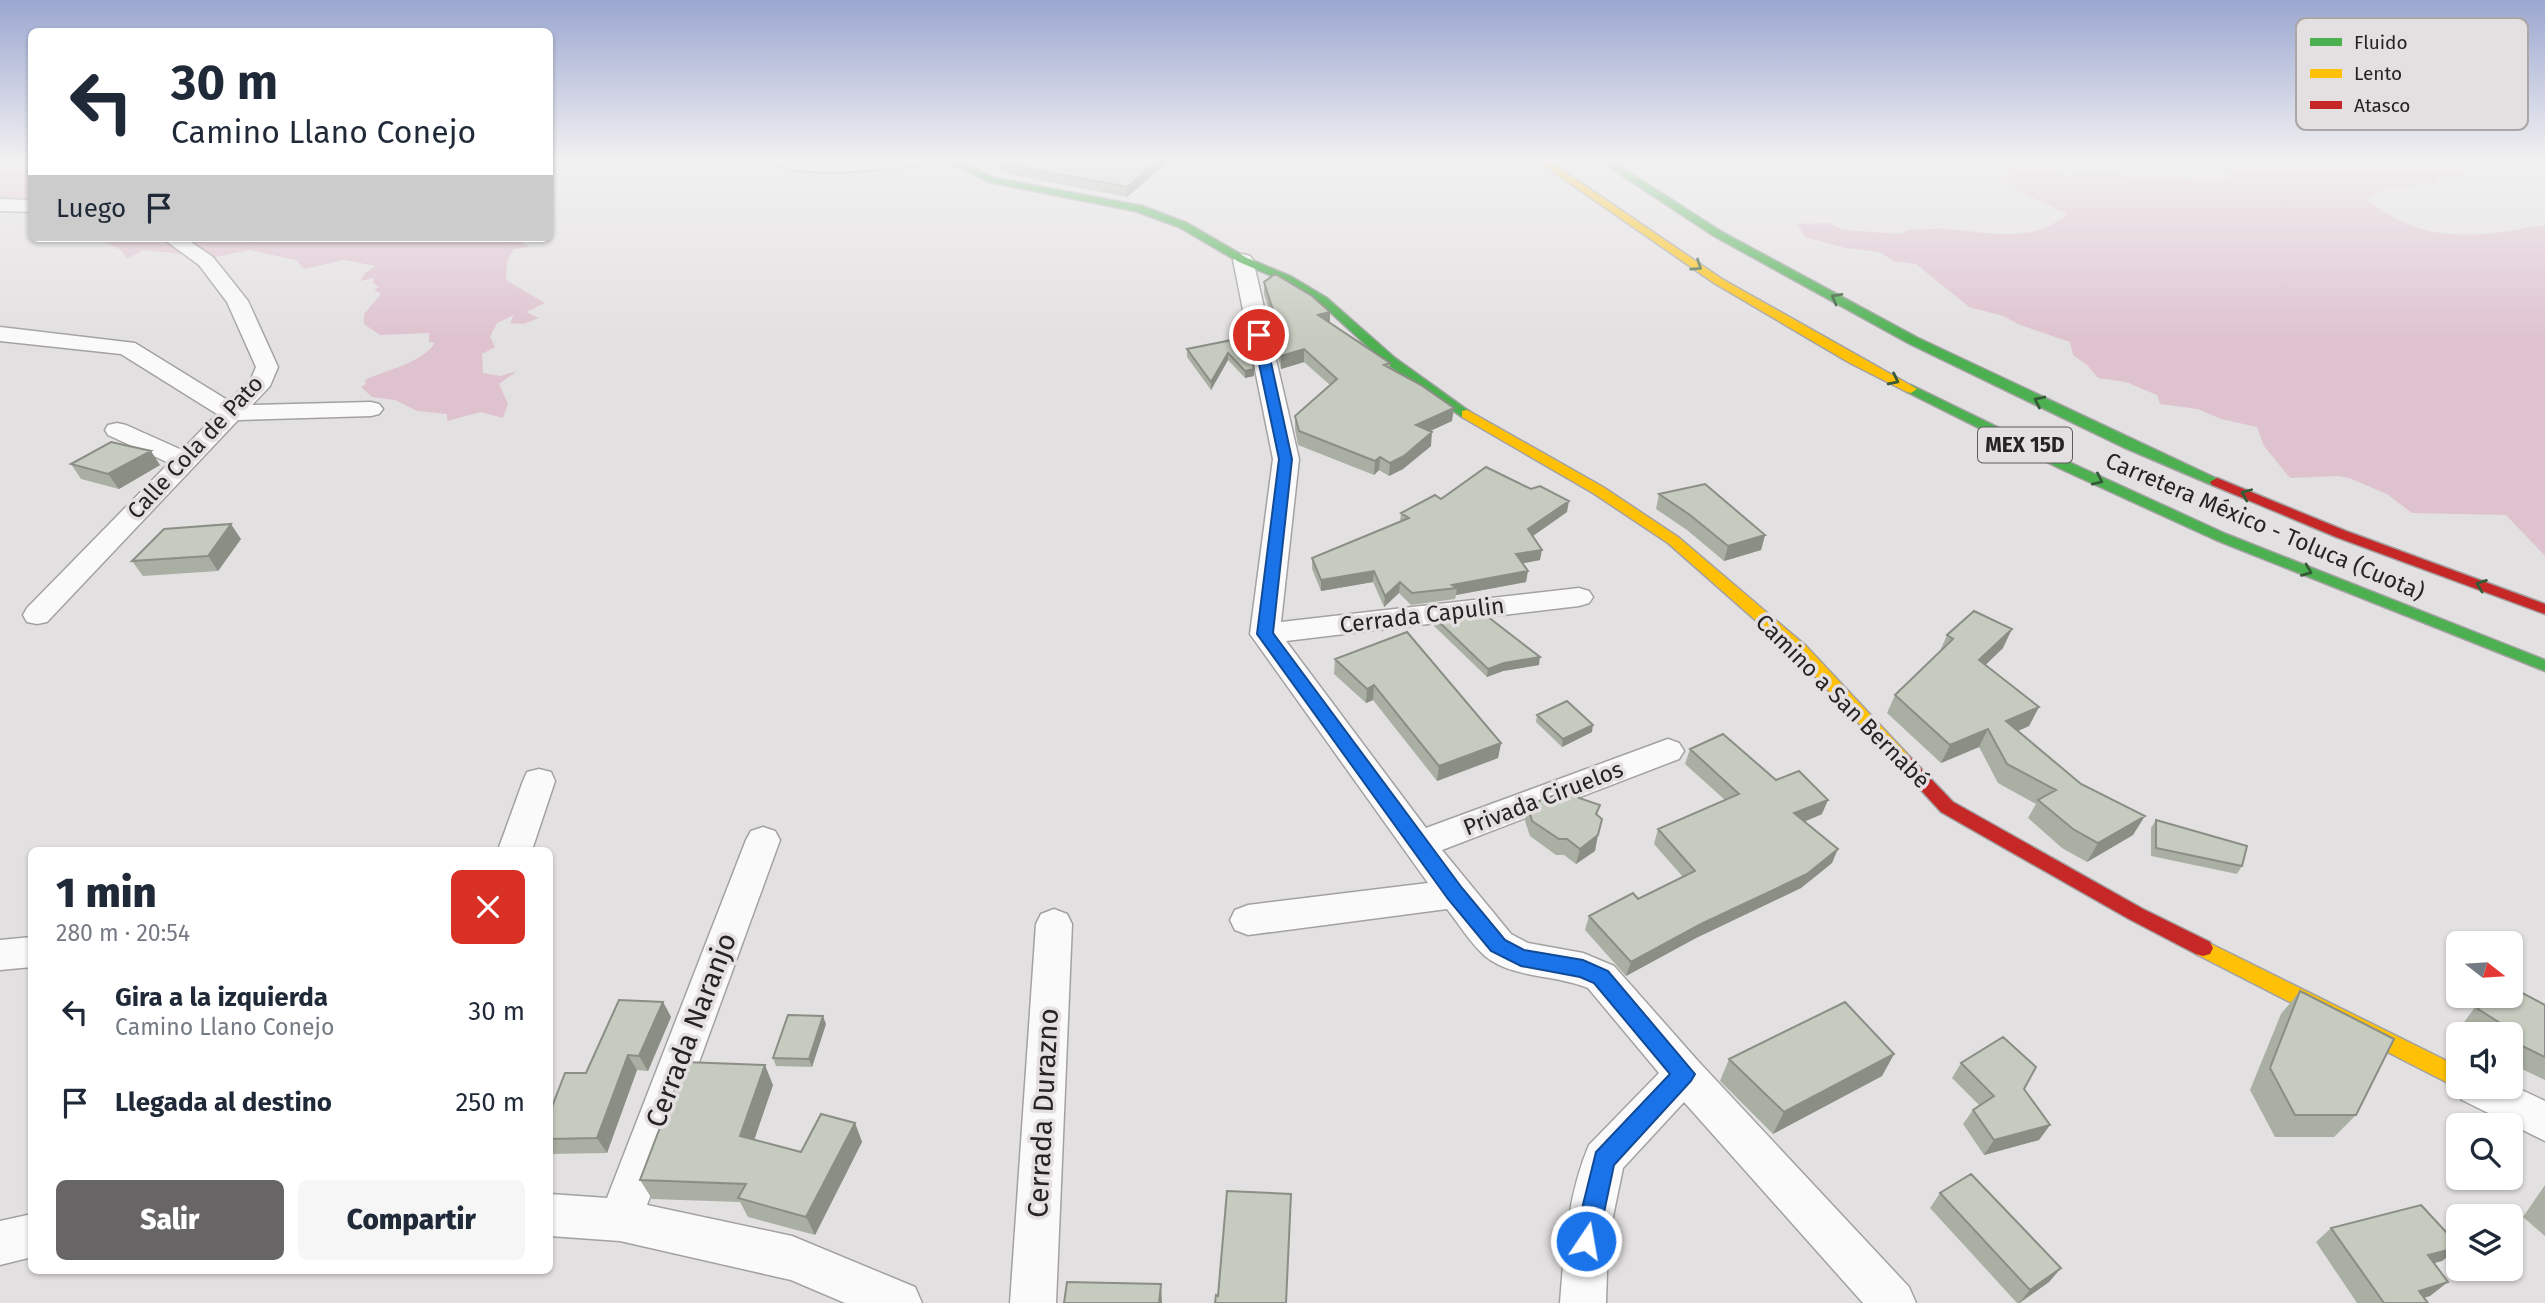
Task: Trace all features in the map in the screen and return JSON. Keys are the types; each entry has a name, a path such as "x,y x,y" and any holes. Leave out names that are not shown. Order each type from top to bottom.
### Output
{"main road":[{"name":"Camino a San Bernabé","path":"1169,220 1243,260 1288,279 1323,300 1391,361 1469,415 1598,490 1673,540 1800,650 1947,807 2136,914 2446,1071"},
{"name":"Carretera México - Toluca (Cuota)","path":"1629,220 1718,281 1866,366 2066,466 2221,537 2545,666"},
{"name":"Carretera México - Toluca (Cuota)","path":"1696,220 1902,334 2128,444 2341,534 2545,609"}],"street":[{"name":"Calle Cola de Pato","path":"37,615 262,381 267,367 237,301 206,261 178,242"},
{"path":"1243,260 1286,459 1265,634 1455,894 1498,945 1521,957 1583,969 1601,977 1684,1074 1893,1303"},
{"path":"0,334 127,348 232,413 371,409"},
{"path":"117,430 184,460"},
{"name":"Cerrada Capulin","path":"1265,634 1579,597"},
{"name":"Privada Ciruelos","path":"1419,845 1668,751"},
{"path":"516,847 539,781"},
{"name":"Cerrada Naranjo","path":"620,1220 763,840"},
{"path":"1248,920 1455,894"},
{"name":"Cerrada Durazno","path":"1033,1303 1054,924"},
{"path":"0,955 28,952"},
{"path":"1583,1303 1586,1241 1604,1160 1684,1074"},
{"path":"2500,1099 2545,1122"},
{"path":"553,1215 620,1220 792,1258 898,1303"},
{"path":"0,1243 28,1236"}],"shaded area":[{"path":"2059,220 2399,220 2430,231 2465,235 2545,226 2545,556 2506,515 2412,513 2387,494 2349,478 2290,478 2264,446 2257,427 2221,419 2198,409 2160,404 2157,395 2126,382 2098,378 2087,365 2073,355 2070,342 2020,325 2003,316 1969,307 1916,264 1894,261 1879,252 1846,248 1805,237 1797,224 1829,223 1843,230 1902,234 1907,230 1946,229 2010,234 2039,230"},
{"path":"105,242 522,242 530,247 514,249 507,261 506,280 545,303 526,312 539,318 523,324 510,323 514,315 497,323 490,337 495,347 482,354 483,373 500,376 517,371 499,384 508,404 503,418 481,412 447,421 447,414 417,411 395,400 372,397 361,387 366,384 365,380 421,356 435,343 429,342 429,333 380,335 364,324 364,314 381,294 374,290 379,287 373,283 374,278 360,281 365,273 376,266 344,260 304,269 296,260 249,250 216,257 143,250 127,259 121,250"}],"building":[{"path":"1275,274 1312,296 1330,312 1318,315 1390,363 1384,365 1421,385 1454,408 1416,425 1432,432 1404,456 1390,463 1380,457 1375,461 1299,431 1295,416 1337,379 1304,349 1281,356 1274,326 1278,326 1264,282"},
{"path":"1247,337 1254,369 1245,371 1228,353 1211,382 1187,349"},
{"path":"111,442 151,451 108,474 71,464"},
{"path":"1486,467 1531,489 1540,486 1569,501 1528,529 1542,550 1516,554 1528,571 1452,585 1457,588 1412,593 1400,582 1385,596 1374,571 1321,580 1312,558 1409,518 1401,513 1435,495 1441,499"},
{"path":"1705,484 1765,535 1728,546 1659,494"},
{"path":"231,524 208,556 132,561 164,529"},
{"path":"1974,611 2012,629 1979,660 2039,707 2006,721 2081,784 2145,816 2098,843 2073,829 2038,800 2056,790 2007,764 1988,729 1950,745 1895,695 1953,639 1947,635"},
{"path":"1483,613 1540,657 1504,663 1488,669 1435,618"},
{"path":"1407,632 1501,743 1439,766 1374,685 1367,689 1335,659"},
{"path":"1567,701 1593,725 1563,739 1537,715"},
{"path":"1723,734 1776,780 1799,771 1828,800 1794,813 1838,849 1807,874 1701,924 1631,962 1589,916 1633,893 1638,899 1695,871 1658,829 1739,794 1690,749"},
{"path":"1574,788 1579,798 1600,805 1596,814 1602,819 1598,835 1580,849 1532,821 1528,805"},
{"path":"2156,820 2247,846 2242,866 2156,848"},
{"path":"2300,991 2394,1039 2356,1115 2295,1115 2270,1068"},
{"path":"2524,994 2545,1005 2545,1057 2523,1046 2523,1022 2498,1022 2478,1009 2524,1008"},
{"path":"619,1000 663,1002 639,1056 628,1055 597,1138 553,1139 553,1104 565,1073 586,1073"},
{"path":"1845,1002 1894,1054 1784,1112 1729,1059"},
{"path":"788,1015 823,1016 809,1059 773,1058"},
{"path":"2003,1037 2036,1067 2024,1089 2050,1125 1994,1140 1973,1110 1994,1096 1961,1063"},
{"path":"685,1062 765,1065 740,1136 801,1152 821,1114 855,1123 806,1217 738,1198 746,1184 640,1180"},
{"path":"1971,1174 2061,1268 2030,1290 1940,1193"},
{"path":"1227,1191 1291,1194 1286,1303 1215,1303 1216,1295 1218,1296"},
{"path":"2421,1205 2446,1232 2446,1250 2428,1255 2448,1282 2419,1291 2428,1303 2384,1303 2331,1228"},
{"path":"1067,1282 1161,1284 1159,1303 1064,1303"}],"traffic: fast":[{"path":"1169,220 1243,260 1288,279 1323,300 1391,361 1467,414"},
{"path":"1696,220 1914,341 2128,444 2217,482"},
{"path":"1911,389 2066,466 2221,537 2545,666"}],"traffic: slow":[{"path":"1629,220 1718,281 1854,360 1911,389"},
{"path":"1467,414 1598,490 1673,540 1800,650 1903,760"},
{"path":"2203,948 2446,1071"}],"traffic: jam":[{"path":"2217,482 2341,534 2545,609"},
{"path":"1903,760 1947,807 2136,914 2203,948"}],"route":[{"path":"1259,335 1286,459 1265,634 1455,894 1498,945 1521,957 1583,969 1601,977 1684,1074 1604,1160 1586,1241"}]}
